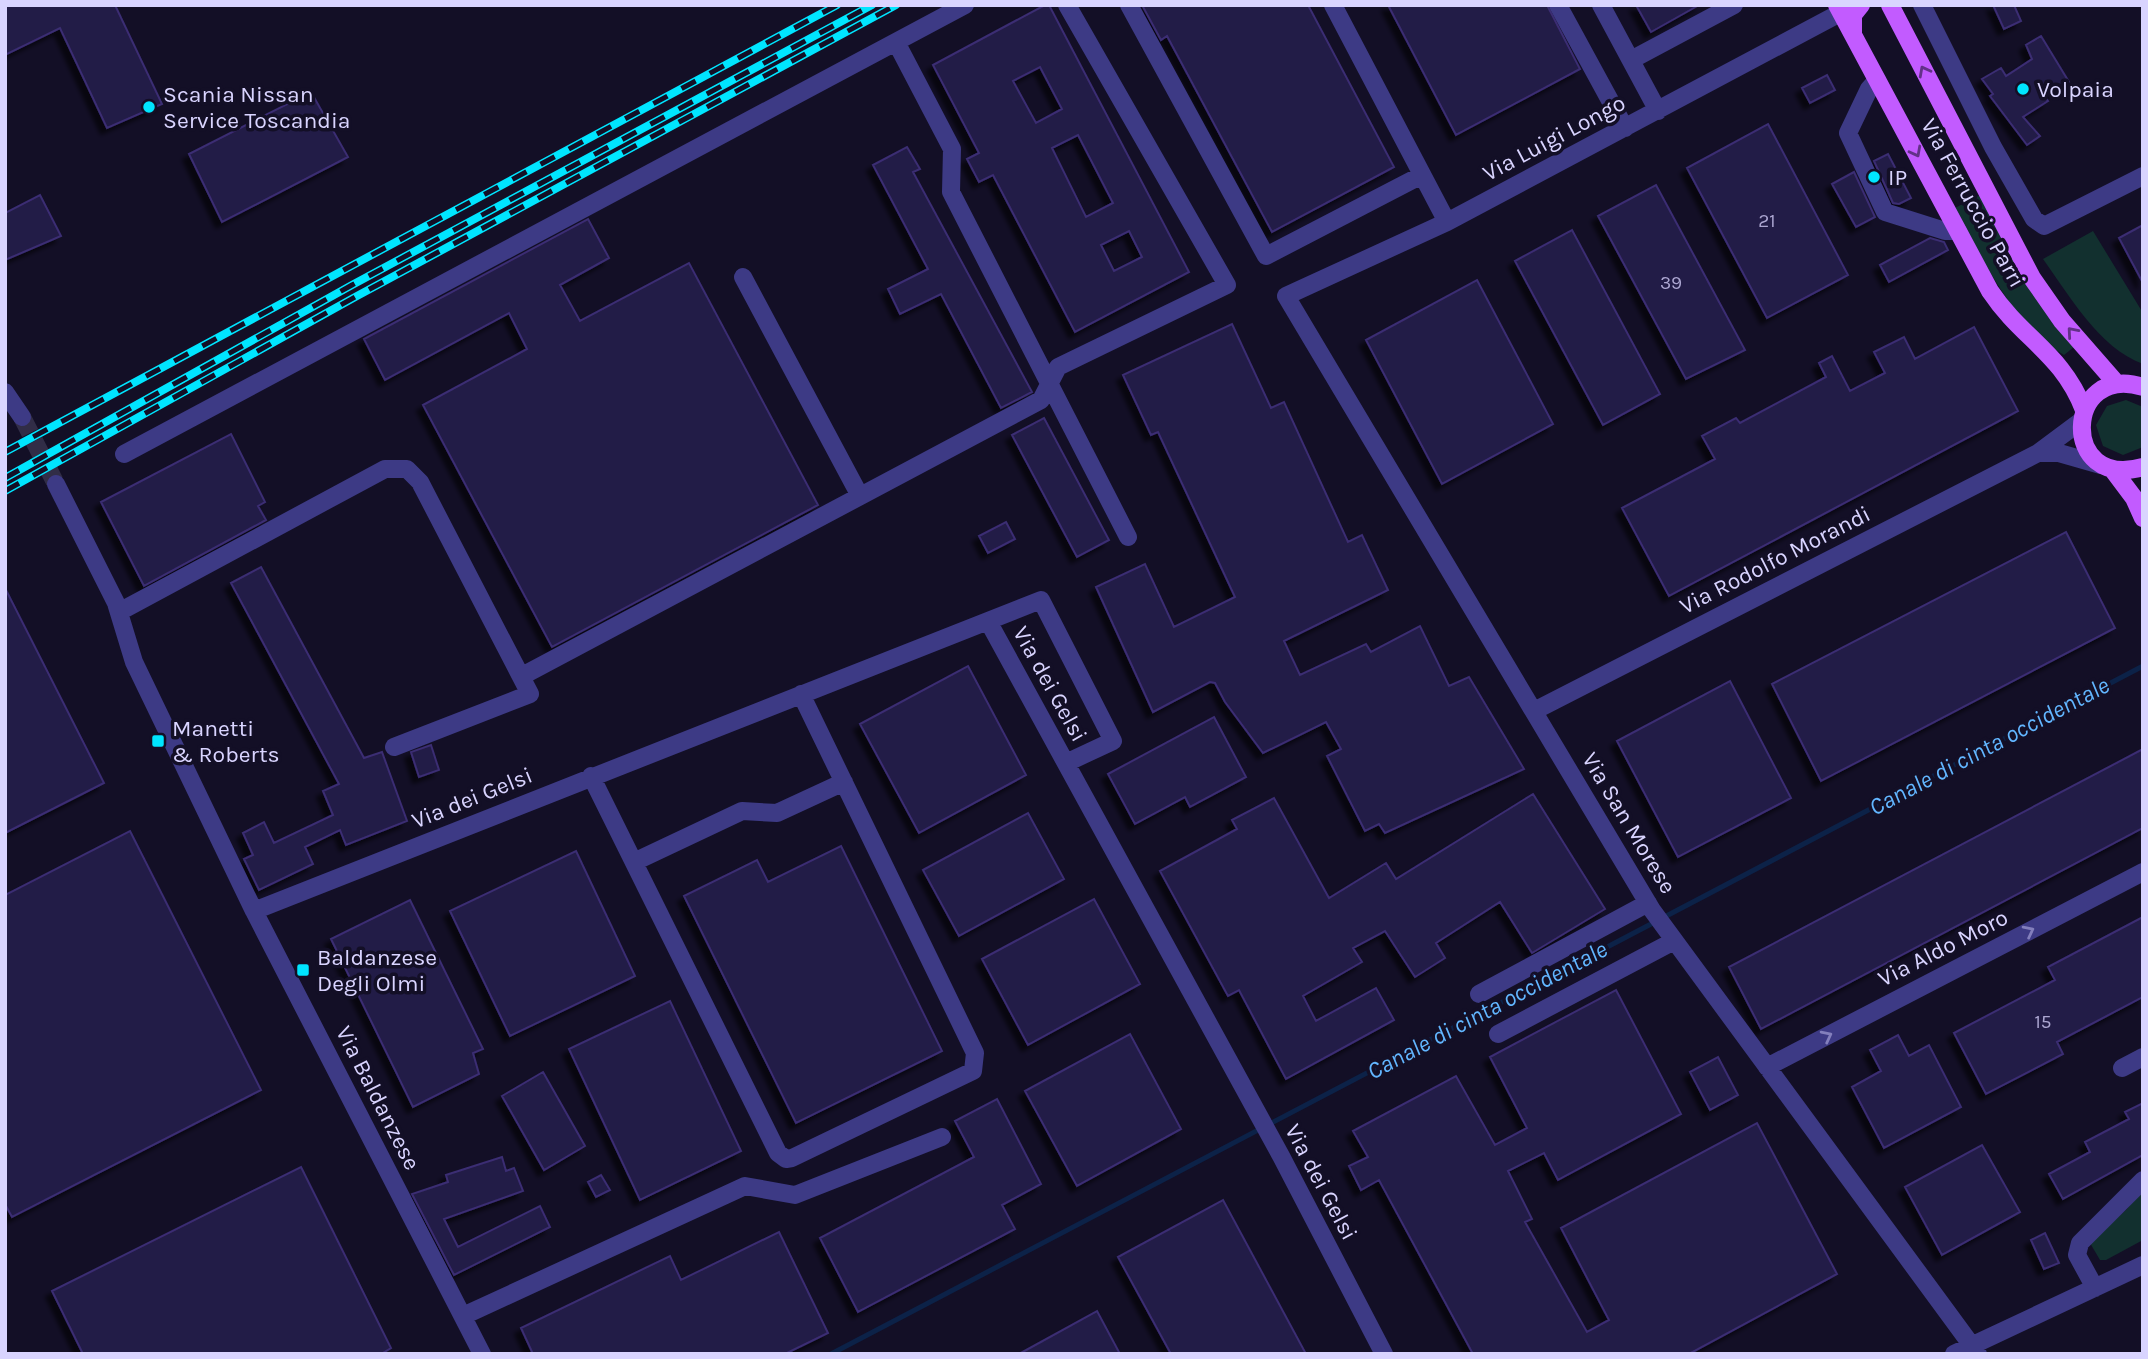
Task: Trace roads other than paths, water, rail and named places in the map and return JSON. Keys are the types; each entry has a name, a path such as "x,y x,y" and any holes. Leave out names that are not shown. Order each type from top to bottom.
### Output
{"main road":[{"path":"1853,34 1853,15 1861,5"},
{"name":"Via Ferruccio Parri","path":"1890,5 2032,278 2062,321 2117,384"},
{"name":"Via Ferruccio Parri","path":"1839,9 2001,306 2062,366 2082,416 2084,444 2134,498 2143,518"},
{"path":"2082,416 2103,389 2117,384 2143,387"},
{"path":"2107,467 2128,471 2143,467"}],"street":[{"path":"124,454 965,5"},
{"path":"522,676 1041,400 1058,368 1227,285 1067,5"},
{"path":"1129,5 1266,256 1422,175"},
{"path":"1333,5 1447,222"},
{"path":"1558,5 1625,128"},
{"path":"1601,5 1658,111"},
{"path":"1631,60 1734,5"},
{"path":"1922,5 1993,147 2034,219 2044,226 2143,176"},
{"name":"Via Luigi Longo","path":"1286,296 1447,222 1658,111 1839,9"},
{"path":"896,42 952,149 951,192 1128,537"},
{"path":"1877,80 1869,89 1848,133 1885,212 1945,231 1958,231"},
{"path":"743,276 860,496"},
{"name":"Via San Morese","path":"1286,296 1650,906 1976,1350"},
{"path":"5,391 22,417"},
{"name":"Via Rodolfo Morandi","path":"1534,711 2038,453 2082,416"},
{"path":"2038,453 2059,453 2107,467"},
{"path":"119,612 385,469 407,469 420,482 530,694 394,747"},
{"name":"Via Baldanzese","path":"56,484 119,612 134,662 254,911 482,1354"},
{"path":"988,621 1041,600 1113,741 1066,763"},
{"name":"Via dei Gelsi","path":"254,911 988,621 1281,1156 1384,1354"},
{"path":"591,776 778,1153 786,1159 792,1158 973,1071 976,1065 975,1053 801,694"},
{"path":"634,862 742,811 777,813 844,782"},
{"name":"Via Aldo Moro","path":"1767,1067 2143,872"},
{"path":"1479,994 1650,906"},
{"path":"1498,1034 1673,939"},
{"path":"2122,1068 2143,1056"},
{"path":"463,1316 744,1186 795,1195 942,1137"},
{"path":"2095,1288 2077,1255 2080,1243 2143,1180"},
{"path":"1954,1354 1976,1350 2143,1265"}],"waterway":[{"name":"Canale di cinta occidentale","path":"831,1354 2143,666"}],"tunnel":[{"path":"22,417 56,484"}],"railway":[{"path":"5,452 837,5"},
{"path":"5,478 352,285 872,5"},
{"path":"5,491 357,296 896,5"}],"place":[{"name":"Volpaia","path":"2023,89"},
{"name":"Scania Nissan Service Toscandia","path":"149,107"},
{"name":"IP","path":"1874,177"},
{"name":"Manetti & Roberts","path":"158,741"},
{"name":"Baldanzese Degli Olmi","path":"303,970"}]}
